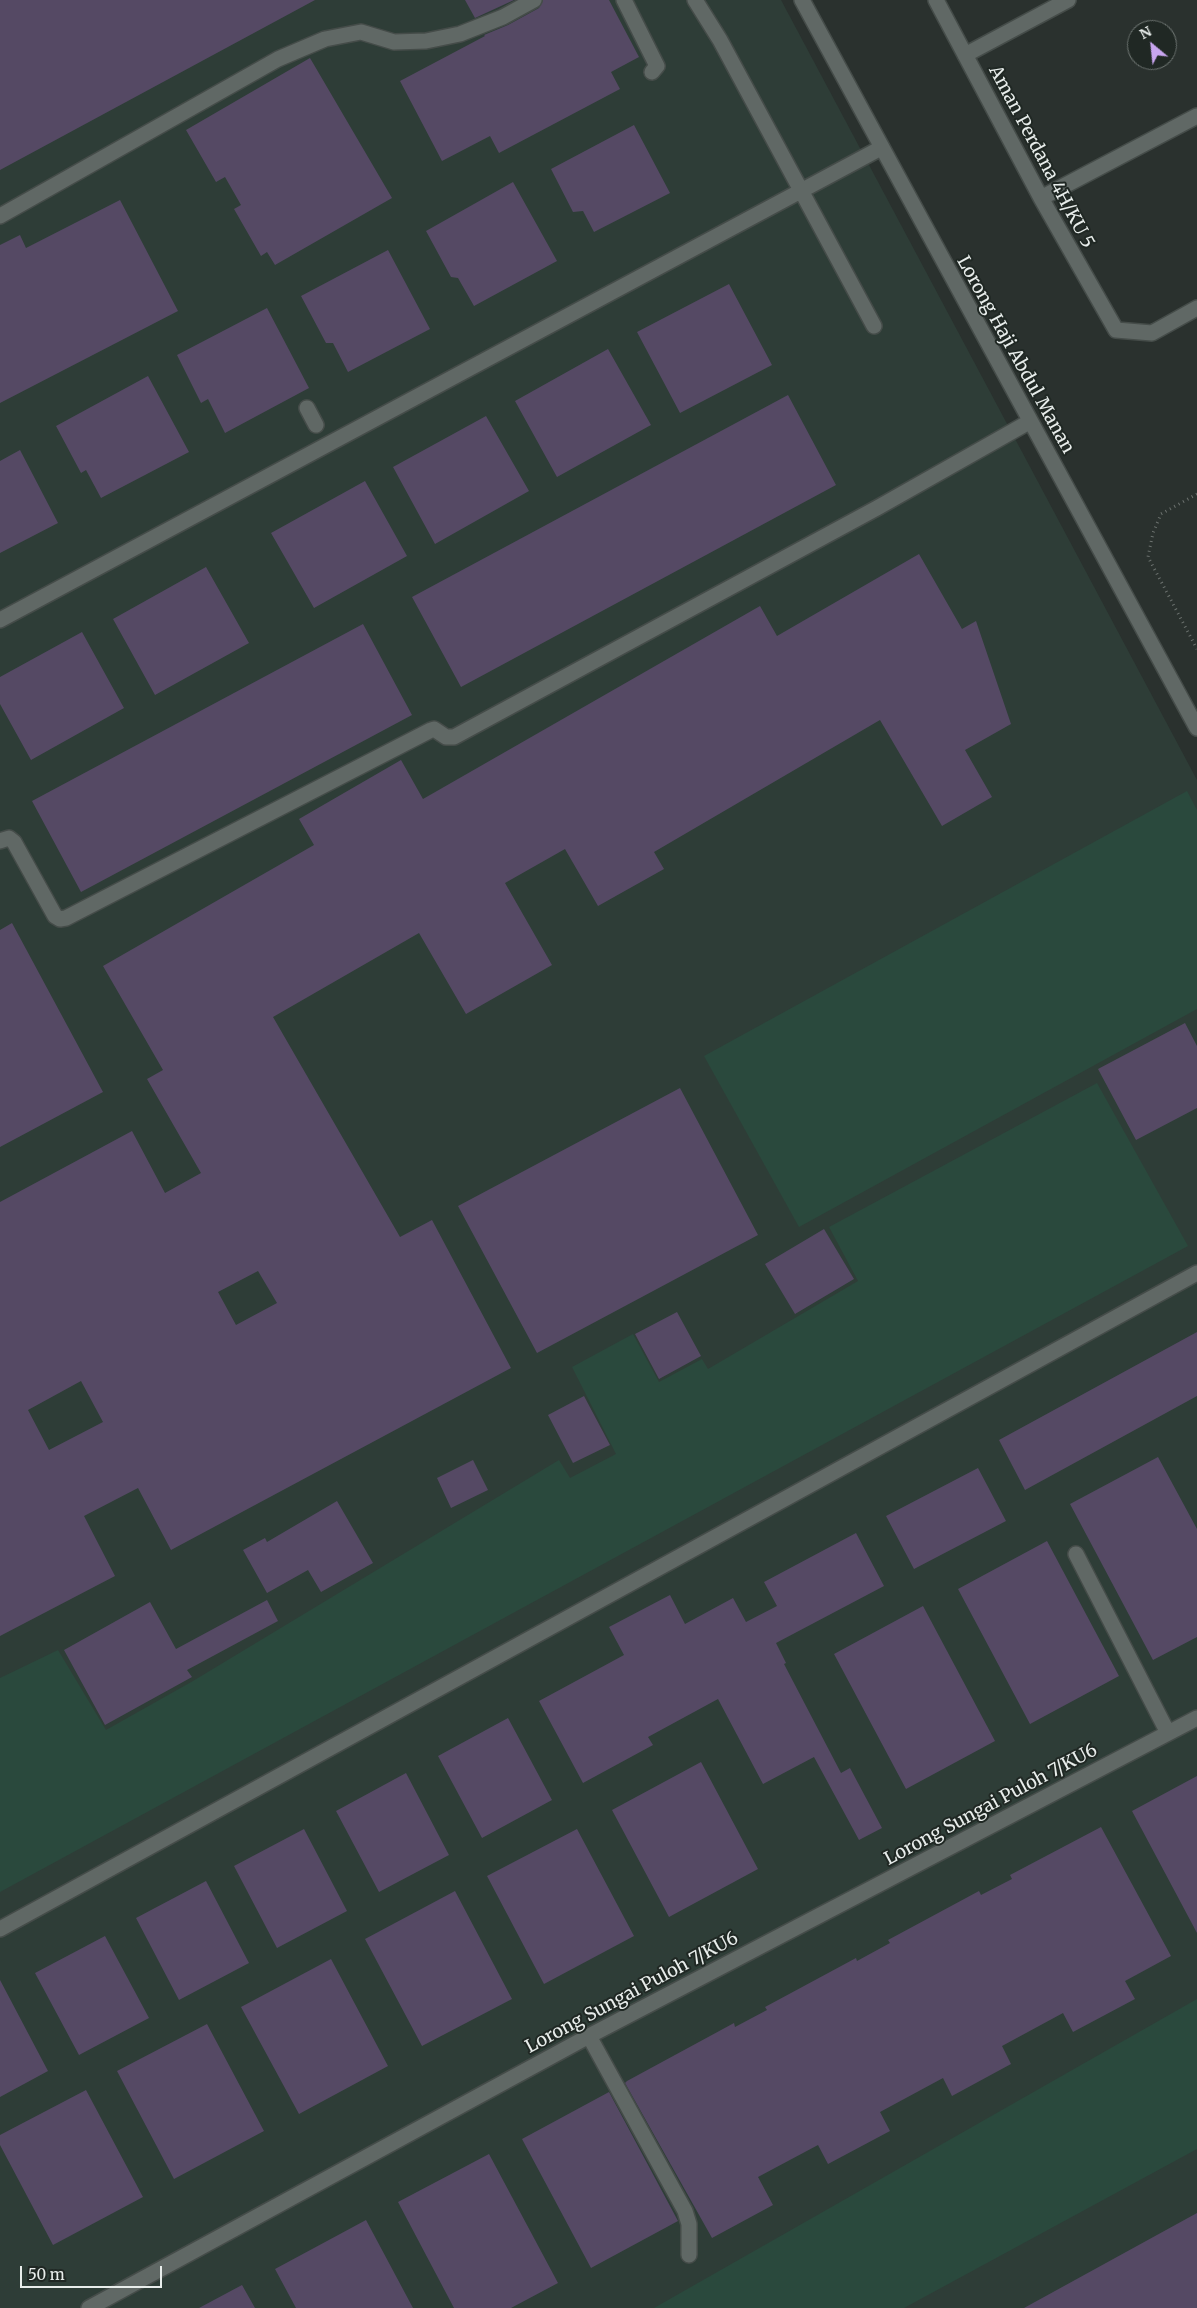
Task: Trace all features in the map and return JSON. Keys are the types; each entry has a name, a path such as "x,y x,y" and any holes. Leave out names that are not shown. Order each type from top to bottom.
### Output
{"street":[{"path":"0,216 278,59 325,39 361,32 394,42 426,41 460,34 504,17 534,0"},
{"path":"624,0 657,66 652,72"},
{"path":"695,0 720,40 874,326"},
{"name":"Lorong Haji Abdul Manan","path":"802,0 1197,728"},
{"name":"Aman Perdana 4H/KU 5","path":"936,0 1041,198 1116,330 1152,333 1197,308"},
{"path":"965,55 1068,0"},
{"path":"1041,198 1197,116"},
{"path":"0,620 881,148"},
{"path":"307,408 316,425"},
{"path":"0,841 9,838 14,842 55,916 60,919 66,918 431,730 434,729 450,738 454,737 877,508 1030,422"},
{"path":"0,1929 1197,1272"},
{"path":"1076,1554 1168,1734"},
{"name":"Lorong Sungai Puloh 7/KU6","path":"89,2308 589,2036 1197,1718"},
{"path":"589,2036 684,2211 689,2224 689,2255"}],"path":[{"path":"1197,494 1161,514 1153,533 1148,557 1197,649"}],"shaded area":[{"path":"0,0 781,0 1197,780 1197,2308 0,2308"}],"green space":[{"path":"1187,791 1197,810 1197,1009 799,1227 704,1056"},
{"path":"1097,1083 1188,1246 0,1892 0,1678 58,1650 106,1730 193,1681 559,1460 570,1478 616,1454 572,1367 633,1334 659,1382 702,1359 708,1369 858,1281 829,1227"},
{"path":"1197,1999 1197,2149 904,2308 654,2308"}],"building":[{"path":"0,0 315,0 0,170"},
{"path":"465,0 514,0 475,18"},
{"path":"543,0 609,0 639,57 611,72 620,89 499,153 490,136 442,161 400,81 484,35 508,25 539,8"},
{"path":"310,58 392,198 275,265 267,252 261,256 234,209 241,205 225,177 216,182 186,130"},
{"path":"634,125 670,193 594,232 583,211 573,212 551,169"},
{"path":"513,182 557,261 474,306 458,278 451,277 426,231"},
{"path":"120,200 178,311 0,403 0,245 20,235 26,248"},
{"path":"388,250 430,329 348,372 333,343 326,343 301,296"},
{"path":"729,284 772,365 680,413 637,332"},
{"path":"267,308 309,388 225,433 208,399 201,403 177,355"},
{"path":"608,349 651,425 557,477 515,401"},
{"path":"148,376 189,452 101,498 86,470 81,473 56,426"},
{"path":"788,395 836,485 461,687 412,597"},
{"path":"486,416 529,491 435,544 393,467"},
{"path":"20,450 58,523 0,553 0,461"},
{"path":"365,481 407,556 314,608 271,533"},
{"path":"919,554 962,629 976,621 1011,724 965,750 992,797 942,826 880,720 654,852 664,869 598,906 565,849 505,883 552,965 466,1014 419,933 273,1017 400,1237 432,1220 511,1368 171,1550 138,1488 84,1516 115,1576 0,1636 0,1202 132,1131 165,1193 201,1173 147,1079 163,1070 103,966 314,845 299,819 401,760 423,799 760,606 777,636","holes":["258,1271 277,1303 236,1325 218,1292","81,1381 103,1422 49,1450 28,1410"]},
{"path":"206,567 249,643 155,695 113,619"},
{"path":"363,624 412,715 81,892 32,801"},
{"path":"82,632 124,708 31,760 0,704 0,677"},
{"path":"12,923 103,1092 0,1147 0,930"},
{"path":"1185,1023 1197,1046 1197,1108 1136,1140 1098,1069"},
{"path":"680,1088 758,1235 537,1353 458,1206"},
{"path":"824,1229 854,1279 795,1314 765,1264"},
{"path":"677,1312 701,1356 659,1379 635,1334"},
{"path":"1197,1332 1197,1396 1025,1490 999,1440"},
{"path":"584,1396 610,1445 573,1463 548,1415"},
{"path":"1158,1457 1197,1529 1197,1637 1153,1660 1070,1504"},
{"path":"473,1460 488,1490 451,1508 437,1478"},
{"path":"978,1468 1006,1521 914,1569 886,1516"},
{"path":"337,1501 373,1563 321,1592 308,1570 267,1593 243,1550 265,1538 267,1542"},
{"path":"856,1533 884,1586 776,1643 786,1663 784,1664 841,1773 850,1768 882,1828 859,1840 814,1757 763,1784 718,1699 648,1737 653,1745 583,1783 539,1701 624,1655 609,1627 670,1595 685,1624 733,1598 746,1622 777,1606 764,1582"},
{"path":"1047,1541 1119,1676 1030,1724 958,1589"},
{"path":"267,1600 278,1621 187,1670 192,1677 105,1725 64,1650 150,1602 176,1649"},
{"path":"923,1606 995,1741 906,1789 834,1654"},
{"path":"508,1718 552,1800 482,1838 438,1756"},
{"path":"701,1762 758,1869 669,1917 612,1810"},
{"path":"406,1773 449,1855 379,1892 336,1811"},
{"path":"1197,1776 1197,1933 1132,1811"},
{"path":"1101,1827 1171,1956 1125,1981 1135,1999 1073,2032 1063,2013 1002,2046 1011,2064 952,2096 943,2078 880,2112 890,2131 828,2164 818,2145 758,2177 773,2205 712,2238 625,2083 734,2023 735,2027 767,2010 765,2007 856,1958 857,1961 890,1943 888,1940 979,1891 981,1895 1012,1879 1010,1875"},
{"path":"304,1829 347,1911 277,1948 234,1866"},
{"path":"577,1829 634,1936 544,1984 487,1876"},
{"path":"206,1881 249,1963 179,2000 136,1918"},
{"path":"455,1891 512,1999 422,2046 365,1939"},
{"path":"105,1936 149,2018 79,2055 35,1973"},
{"path":"331,1959 388,2066 299,2114 241,2007"},
{"path":"0,1980 48,2071 0,2097"},
{"path":"207,2024 264,2131 174,2179 117,2071"},
{"path":"86,2090 143,2197 53,2245 0,2145 0,2135"},
{"path":"609,2092 678,2221 591,2268 522,2139"},
{"path":"489,2154 558,2283 511,2308 454,2308 398,2202"},
{"path":"1197,2213 1197,2308 1024,2308"},
{"path":"366,2220 413,2308 296,2308 275,2269"},
{"path":"242,2285 255,2308 199,2308"}]}
